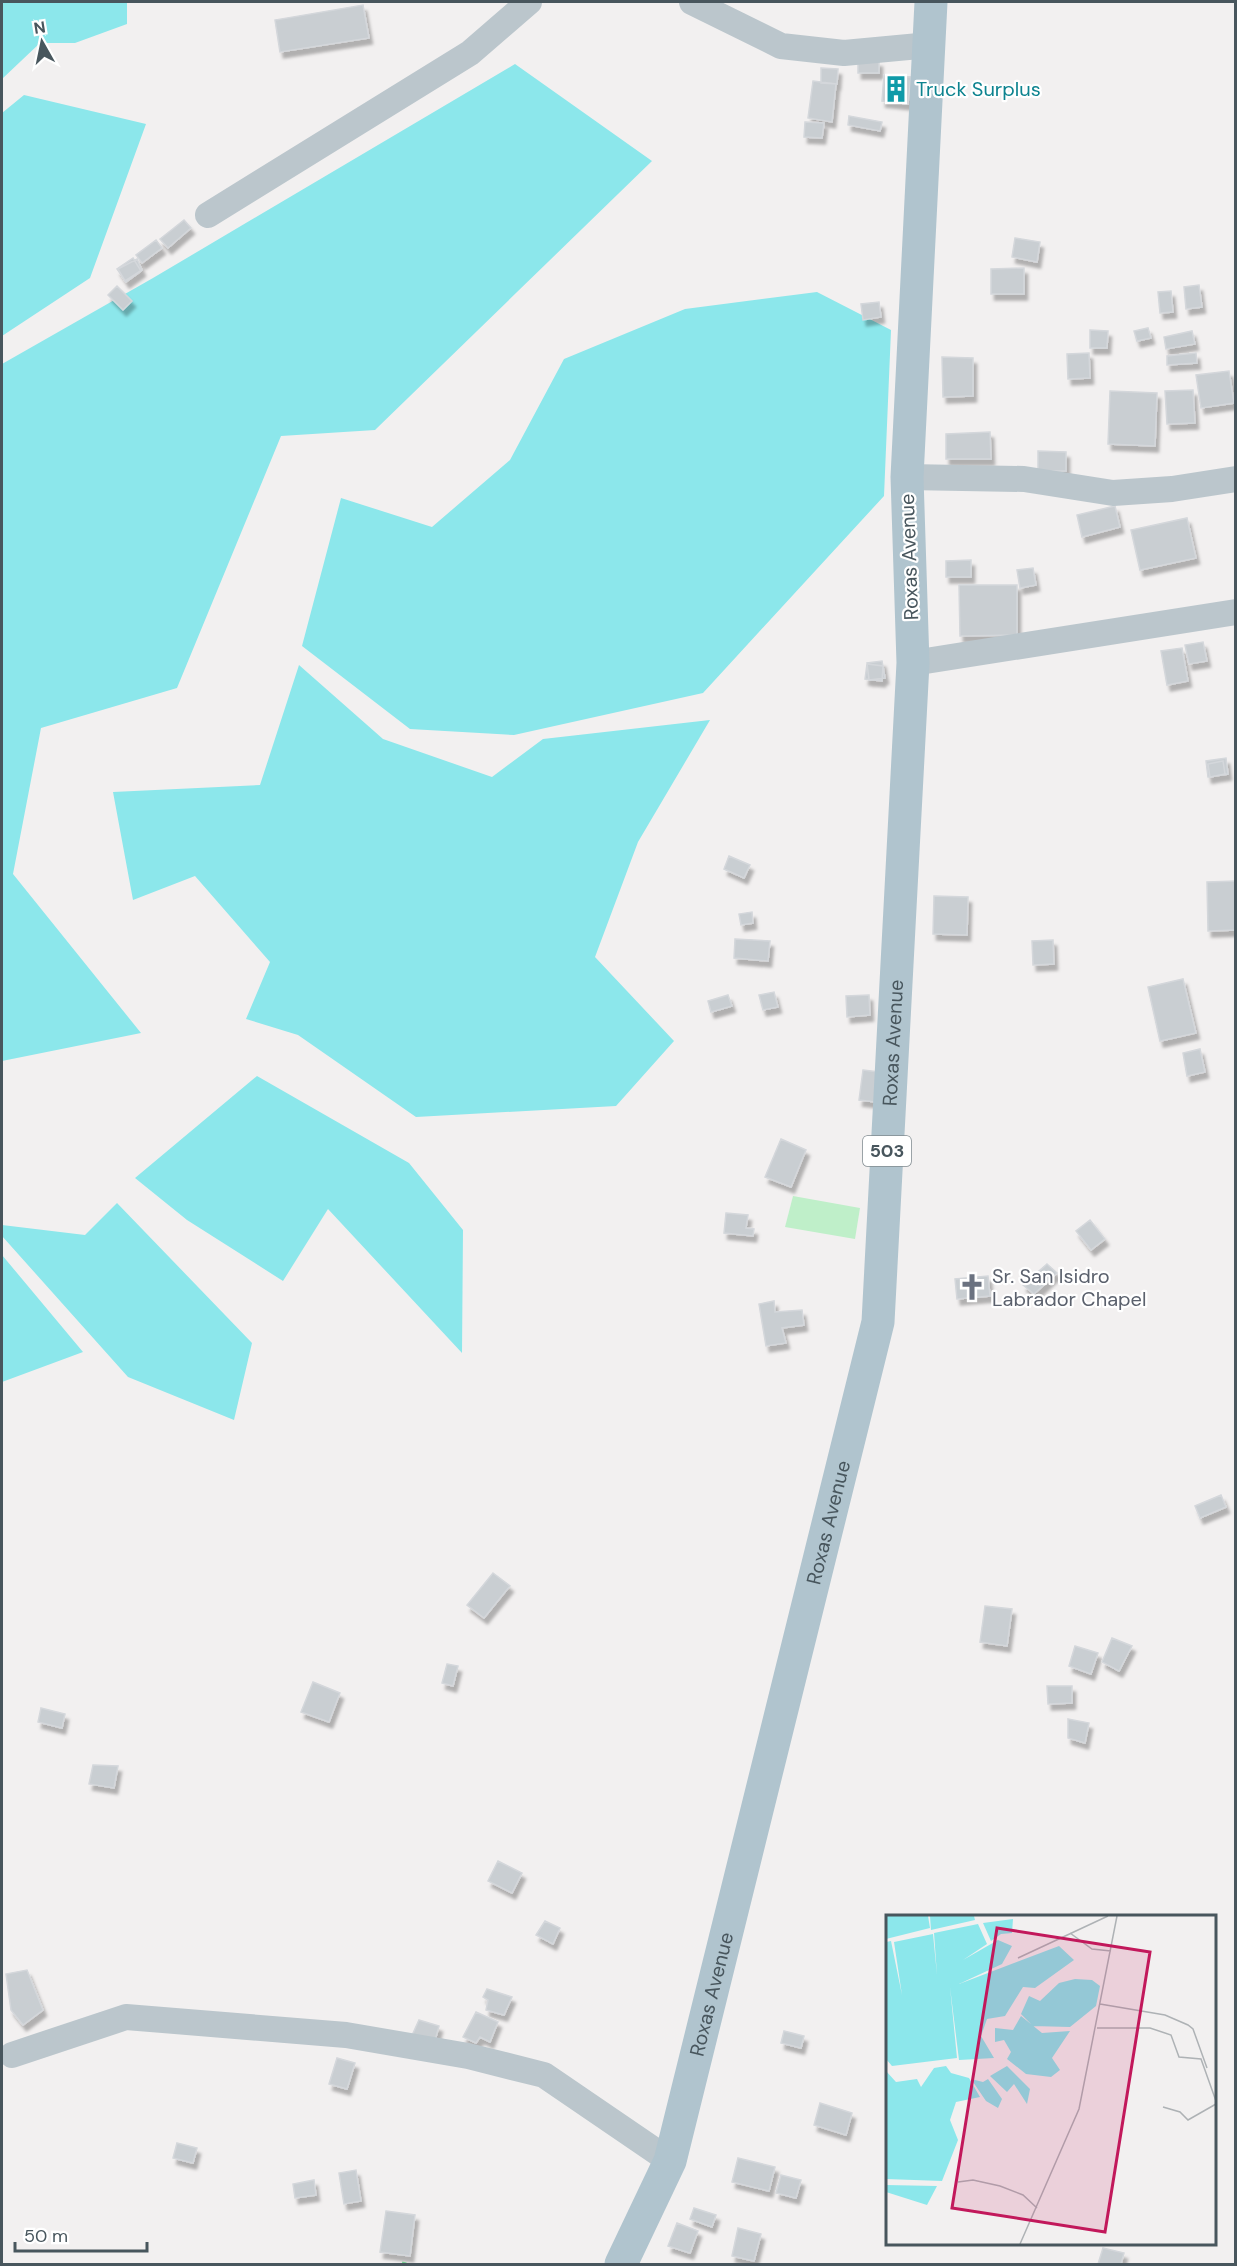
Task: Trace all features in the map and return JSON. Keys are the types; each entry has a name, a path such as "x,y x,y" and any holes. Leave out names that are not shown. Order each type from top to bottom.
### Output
{"main road":[{"name":"Roxas Avenue","path":"621,2265 670,2161 878,1322 913,663 907,477 931,2"}],"street":[{"path":"208,215 470,53 529,2"},
{"path":"692,2 781,46 844,53 930,45"},
{"path":"907,477 1024,479 1113,493 1172,489 1236,479"},
{"path":"913,663 1236,612"},
{"path":"12,2055 126,2017 346,2035 468,2056 544,2075 670,2161"}],"green space":[{"path":"793,1196 860,1208 855,1239 785,1227"}],"water":[{"path":"2,2 127,2 127,24 75,43 40,43 2,79"},
{"path":"515,64 652,161 375,430 281,436 177,688 41,728 13,874 141,1033 2,1061 2,364 153,278"},
{"path":"24,95 146,124 90,278 2,336 2,113"},
{"path":"817,292 891,330 884,496 703,693 514,735 410,729 302,646 341,498 432,527 510,460 564,359 685,309"},
{"path":"299,665 383,739 492,777 543,739 710,720 638,842 595,957 674,1041 616,1106 416,1117 298,1035 246,1019 270,962 195,876 133,900 113,792 260,785"},
{"path":"257,1076 409,1163 463,1230 462,1353 328,1209 283,1281 187,1220 135,1178"},
{"path":"117,1203 252,1343 234,1420 128,1377 2,1236 2,1225 85,1235"},
{"path":"2,1255 83,1352 2,1382"}],"building":[{"path":"363,5 369,38 280,52 275,20"},
{"path":"858,61 879,61 879,73 858,73"},
{"path":"821,68 838,69 837,84 821,83"},
{"name":"Truck Surplus","path":"884,75 911,77 908,104 882,101"},
{"path":"813,81 836,84 832,122 808,118"},
{"path":"849,116 882,122 880,131 848,125"},
{"path":"805,122 824,123 822,138 804,137"},
{"path":"184,220 191,228 168,248 160,239"},
{"path":"1015,238 1040,242 1037,262 1012,257"},
{"path":"156,240 162,248 142,263 136,255"},
{"path":"133,258 141,271 126,282 117,269"},
{"path":"137,259 142,270 125,281 118,269"},
{"path":"1024,268 1024,294 991,294 991,269"},
{"path":"1199,285 1202,307 1186,309 1184,287"},
{"path":"117,286 132,301 123,310 108,295"},
{"path":"1171,291 1173,312 1160,313 1158,292"},
{"path":"879,302 881,317 863,320 861,304"},
{"path":"1148,328 1151,338 1137,341 1134,331"},
{"path":"1090,330 1108,331 1107,348 1090,348"},
{"path":"1192,331 1195,344 1166,349 1164,337"},
{"path":"1089,353 1090,378 1068,379 1067,354"},
{"path":"1196,353 1197,363 1167,365 1167,356"},
{"path":"942,357 973,358 973,396 943,397"},
{"path":"1229,371 1234,403 1201,408 1196,375"},
{"path":"1193,390 1195,423 1167,424 1165,391"},
{"path":"1110,391 1157,393 1155,446 1108,444"},
{"path":"990,432 991,459 946,459 946,434"},
{"path":"1038,451 1066,452 1066,471 1038,471"},
{"path":"1115,506 1120,527 1082,537 1077,515"},
{"path":"1187,518 1196,558 1140,570 1131,530"},
{"path":"971,560 971,577 946,577 946,561"},
{"path":"1033,568 1036,585 1020,588 1017,570"},
{"path":"959,585 1017,585 1017,635 960,636"},
{"path":"1203,642 1207,661 1189,664 1185,645"},
{"path":"1182,648 1188,681 1167,685 1161,651"},
{"path":"882,661 885,678 869,680 867,663"},
{"path":"867,664 883,666 882,681 865,679"},
{"path":"1226,758 1228,774 1208,777 1206,761"},
{"path":"1223,761 1225,774 1210,777 1208,764"},
{"path":"729,856 750,865 744,878 724,869"},
{"path":"1236,881 1236,930 1208,931 1207,882"},
{"path":"934,896 968,897 967,935 933,934"},
{"path":"752,912 753,923 741,925 739,914"},
{"path":"735,939 770,941 768,961 734,958"},
{"path":"1053,940 1054,964 1033,965 1032,941"},
{"path":"1183,979 1196,1033 1160,1041 1148,987"},
{"path":"774,992 778,1007 763,1010 759,995"},
{"path":"728,995 732,1006 711,1012 708,1001"},
{"path":"869,995 870,1015 847,1017 846,996"},
{"path":"1200,1049 1205,1072 1187,1076 1183,1053"},
{"path":"863,1070 887,1073 884,1103 859,1100"},
{"path":"781,1139 806,1150 791,1187 765,1177"},
{"path":"726,1213 748,1215 746,1228 754,1229 753,1236 724,1233"},
{"path":"1090,1220 1105,1239 1091,1250 1076,1231"},
{"path":"1047,1264 1057,1273 1034,1294 1023,1285"},
{"name":"Sr. San Isidro Labrador Chapel","path":"988,1276 990,1296 957,1299 955,1279"},
{"path":"774,1301 775,1312 802,1310 804,1325 782,1328 786,1343 766,1346 759,1304"},
{"path":"1221,1495 1226,1507 1200,1518 1195,1506"},
{"path":"493,1573 510,1586 484,1618 467,1605"},
{"path":"985,1606 1012,1609 1007,1646 980,1642"},
{"path":"1112,1638 1132,1646 1119,1671 1102,1662"},
{"path":"1075,1646 1098,1653 1091,1674 1069,1666"},
{"path":"447,1664 458,1666 453,1686 442,1683"},
{"path":"313,1682 340,1693 329,1722 301,1712"},
{"path":"1047,1686 1072,1686 1072,1703 1048,1704"},
{"path":"41,1708 65,1714 62,1728 38,1722"},
{"path":"1068,1719 1089,1723 1085,1743 1068,1738"},
{"path":"93,1765 118,1766 114,1788 89,1784"},
{"path":"498,1861 522,1873 512,1893 488,1881"},
{"path":"545,1921 560,1928 553,1944 536,1935"},
{"path":"27,1970 43,2010 23,2025 11,2010 6,1974"},
{"path":"487,1989 512,1997 504,2015 486,2010 488,2000 483,1997"},
{"path":"476,2012 498,2022 490,2042 480,2037 476,2043 463,2037"},
{"path":"419,2020 439,2026 433,2048 409,2042"},
{"path":"784,2031 804,2036 801,2048 781,2043"},
{"path":"337,2058 355,2063 347,2089 329,2084"},
{"path":"820,2103 852,2113 846,2135 814,2125"},
{"path":"177,2143 197,2148 193,2163 173,2158"},
{"path":"738,2158 775,2167 769,2191 732,2182"},
{"path":"356,2170 361,2201 344,2204 339,2173"},
{"path":"781,2175 801,2180 796,2198 776,2193"},
{"path":"314,2180 316,2195 295,2198 293,2184"},
{"path":"694,2208 716,2215 712,2227 690,2219"},
{"path":"386,2211 415,2215 410,2256 380,2252"},
{"path":"677,2223 698,2231 690,2253 668,2246"},
{"path":"738,2228 761,2234 754,2261 732,2256"},
{"path":"1103,2248 1124,2253 1121,2264 1098,2264"}],"place":[{"name":"Truck Surplus","path":"896,89"},
{"name":"Sr. San Isidro Labrador Chapel","path":"972,1287"}]}
